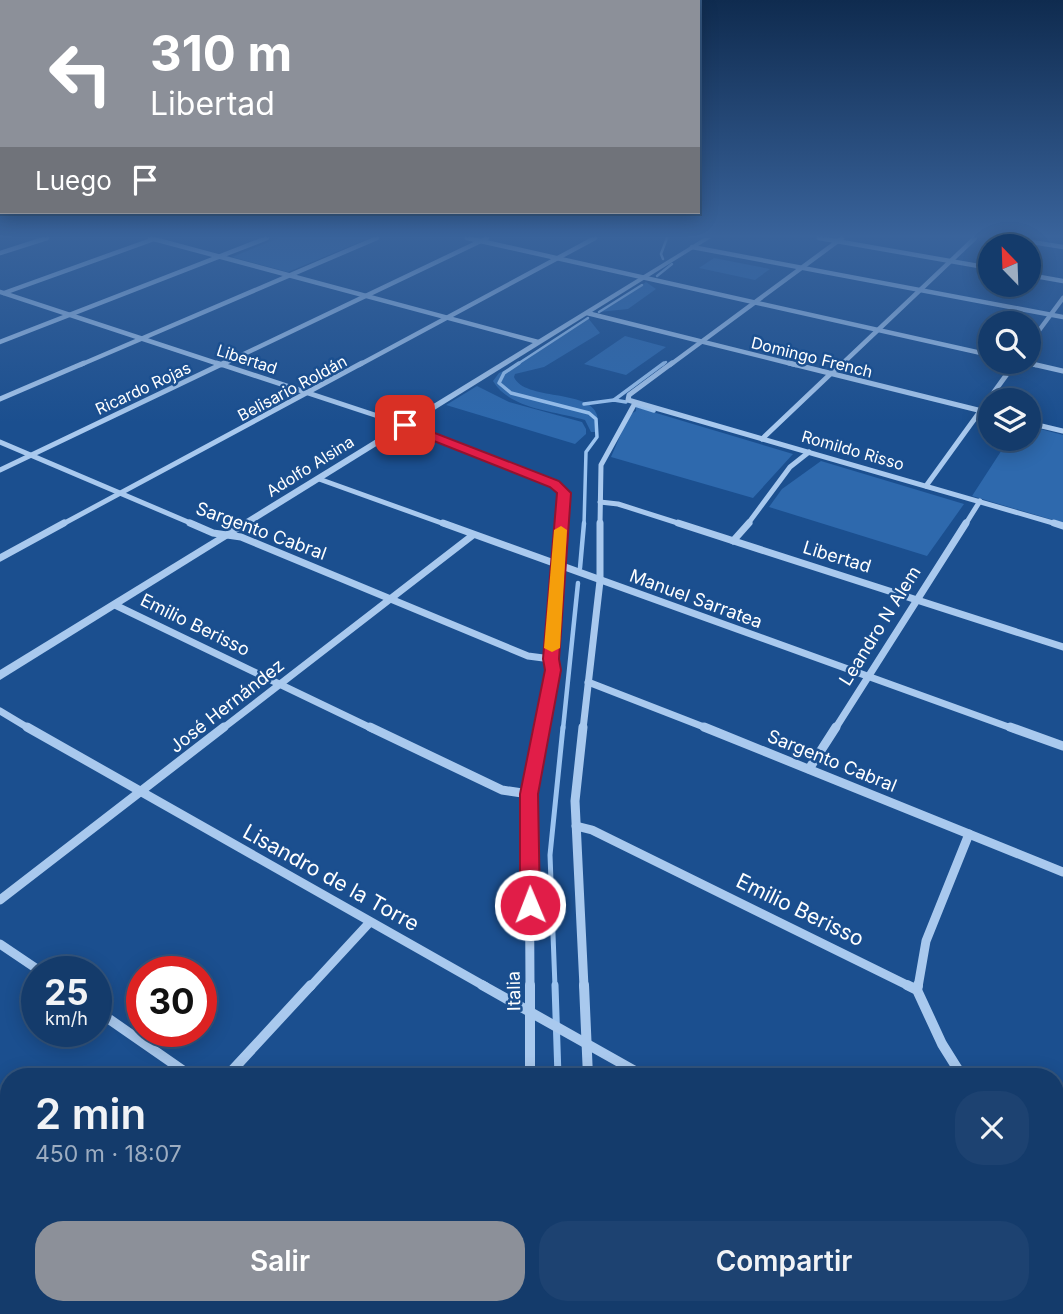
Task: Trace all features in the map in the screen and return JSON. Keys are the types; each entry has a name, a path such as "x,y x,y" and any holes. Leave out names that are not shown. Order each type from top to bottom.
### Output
{"street":[{"name":"Libertad","path":"17,299 405,425 562,488"},
{"path":"0,342 111,299"},
{"path":"0,399 233,299"},
{"name":"Ricardo Rojas","path":"0,470 359,299"},
{"path":"378,299 538,342"},
{"name":"Belisario Roldán","path":"0,558 482,299"},
{"name":"Adolfo Alsina","path":"0,676 609,299"},
{"path":"744,299 978,352"},
{"path":"588,1068 575,801 596,579 601,465 635,403 628,400 629,396 761,299"},
{"path":"762,439 828,373 909,299"},
{"path":"972,299 1063,317"},
{"path":"1041,327 1062,299"},
{"name":"Domingo French","path":"587,313 978,410"},
{"path":"1041,366 1063,371"},
{"name":"Romildo Risso","path":"635,403 1063,526"},
{"path":"926,486 978,413"},
{"path":"1041,426 1063,431"},
{"name":"Sargento Cabral","path":"0,442 213,533 241,537 528,656 551,659"},
{"path":"733,541 760,512 790,467 809,452"},
{"name":"Manuel Sarratea","path":"319,479 1063,746"},
{"name":"Italia","path":"530,1068 529,794 551,679 564,493 562,488"},
{"name":"Libertad","path":"600,502 618,504 1063,647"},
{"name":"Leandro N Alem","path":"808,769 980,502"},
{"name":"José Hernández","path":"0,900 473,535"},
{"name":"Emilio Berisso","path":"115,605 502,790 529,794"},
{"name":"Sargento Cabral","path":"588,682 1063,872"},
{"name":"Lisandro de la Torre","path":"0,710 141,793 629,1068"},
{"name":"Emilio Berisso","path":"576,826 592,830 917,990"},
{"path":"957,1068 942,1044 917,990 926,941 969,834"},
{"path":"234,1068 370,922"},
{"path":"0,944 21,958"},
{"path":"112,1021 179,1068"}],"shaded area":[{"path":"619,299 642,299 628,309 599,312"},
{"path":"588,318 600,333 544,367 515,374 514,377 530,389 582,401 592,407 597,415 597,432 591,432 585,420 522,404 501,391 493,381 499,373"},
{"path":"625,336 666,347 626,375 584,364"},
{"path":"477,386 509,402 582,422 586,434 575,444 446,405"},
{"path":"636,407 793,454 753,498 611,457 629,415 636,411"},
{"path":"1041,429 1063,435 1063,523 972,496 1001,451 1041,451"},
{"path":"821,461 964,504 927,556 769,507 782,489"}],"waterway":[{"path":"599,312 619,299"},
{"path":"516,365 588,318"},
{"path":"662,365 666,362"},
{"path":"614,400 664,363"},
{"path":"516,365 504,373 499,383 511,393 589,413 596,419 597,437 586,452 584,525"},
{"path":"584,404 614,400"},
{"path":"614,400 626,402"},
{"path":"635,405 654,411"},
{"path":"580,568 584,523"},
{"path":"563,729 578,583"},
{"path":"555,987 550,855 563,727"},
{"path":"555,985 558,1068"}],"slow traffic":[{"path":"552,648 561,530"}],"route":[{"path":"405,425 555,484 562,488 564,493 551,659 553,670 529,794 530,905"}]}
